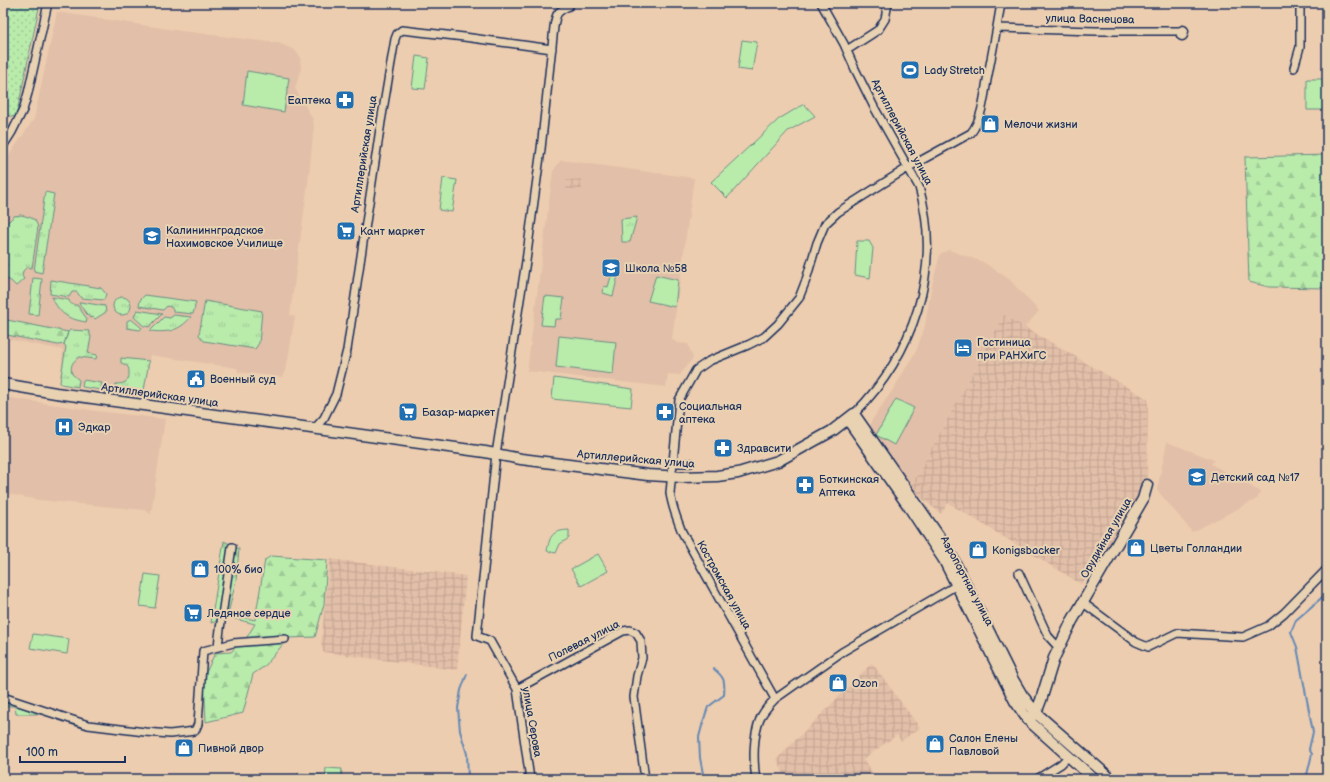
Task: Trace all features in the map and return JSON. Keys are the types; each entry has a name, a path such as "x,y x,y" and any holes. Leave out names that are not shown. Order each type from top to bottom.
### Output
{"main road":[{"name":"Артиллерийская улица","path":"3,384 56,393 496,454 521,460 672,476 717,476 766,465 798,451 851,417"},
{"name":"Аэропортная улица","path":"851,417 934,545 957,585 1015,701 1032,716"},
{"name":"Аэропортная улица","path":"851,417 938,535 952,557 1032,716"},
{"name":"Орудийная улица","path":"1032,716 1041,700 1058,648 1082,602 1143,499 1147,485"},
{"path":"1032,716 1068,757 1094,779"},
{"path":"1032,716 1111,779"}],"street":[{"path":"3,146 23,110 48,3"},
{"name":"Артиллерийская улица","path":"821,3 847,50 874,107 919,187 926,216 928,250 922,297 915,322 899,355 877,388 851,417"},
{"path":"847,50 878,30 885,19 888,3"},
{"name":"Костромская улица","path":"775,699 682,532 675,516 671,502 679,400 696,370 709,361 748,345 764,336 778,324 799,298 817,243 826,224 843,209 909,167 971,134 976,128 998,28 1001,3"},
{"path":"1294,68 1300,47 1300,3"},
{"path":"496,454 526,261 541,149 556,14 568,6"},
{"name":"улица Васнецова","path":"998,28 1182,33"},
{"name":"Артиллерийская улица","path":"315,428 324,418 336,394 347,350 381,122 397,34 402,30 552,49"},
{"name":"улица Серова","path":"496,454 477,636 490,641 517,689 530,779"},
{"path":"674,462 691,463"},
{"path":"218,646 232,547"},
{"path":"1082,602 1136,642 1148,647 1177,633 1242,637 1268,626 1284,613 1327,570"},
{"path":"1019,573 1048,636 1058,648"},
{"path":"756,779 756,733 760,719 775,699 842,652 957,585"},
{"name":"Полевая улица","path":"517,689 623,631 630,630 636,633 641,640 642,658 637,676 634,697 645,779"},
{"path":"3,697 88,725 170,734 195,731 198,724 203,651 233,643 285,639"},
{"path":"1037,779 1061,764 1068,757"}],"shaded area":[{"name":"Калининнградское Нахимовское Училище","path":"57,12 182,31 278,43 295,50 300,57 301,69 295,88 312,118 314,126 309,175 290,315 295,316 288,360 283,377 238,372 237,368 150,355 144,394 60,382 63,350 7,339 9,297 3,296 3,164 34,119"},
{"name":"Школа №58","path":"561,160 694,178 672,339 677,343 688,344 693,358 680,375 668,374 666,387 527,371 553,171"},
{"path":"582,179 582,189 566,189 566,180"},
{"path":"949,250 983,262 1009,279 1039,311 1025,327 1004,315 910,488 869,429 872,420 894,388 916,351 925,326 931,290 940,254"},
{"path":"1004,315 1148,399 1147,476 1120,532 1097,567 1081,584 948,503 941,514 910,488"},
{"path":"3,397 97,411 165,419 151,514 144,510 39,500 3,493"},
{"name":"Детский сад №17","path":"1167,442 1214,460 1211,464 1261,492 1257,499 1192,532 1157,490"},
{"path":"330,559 466,576 457,670 323,652 321,643"},
{"path":"872,663 920,728 901,741 897,735 863,759 877,779 786,779 777,759"}],"green space":[{"path":"3,3 40,3 16,117 3,115"},
{"path":"742,40 757,42 752,71 738,69"},
{"path":"416,56 429,58 425,89 412,88"},
{"path":"247,71 289,78 284,112 243,105"},
{"path":"1307,79 1325,79 1325,110 1307,110"},
{"path":"804,104 815,116 788,131 727,198 711,182 779,119"},
{"path":"1327,155 1327,288 1269,287 1249,282 1245,157"},
{"path":"443,178 457,180 452,212 439,210"},
{"path":"45,192 54,194 42,273 34,271"},
{"path":"21,215 35,220 38,227 32,268 27,267 23,271 22,276 24,279 16,286 11,281 3,277 3,256 5,255 6,250 3,249 3,227 14,216"},
{"path":"637,217 630,242 622,242 621,219"},
{"path":"857,241 869,241 873,248 870,278 855,275"},
{"path":"612,273 618,275 613,296 603,293 604,286 608,287"},
{"path":"656,275 678,280 675,307 648,301"},
{"path":"33,278 42,279 38,315 29,314"},
{"path":"51,280 101,288 106,294 104,300 81,298 77,292 72,292 69,297 50,294"},
{"path":"145,295 196,302 193,314 174,312 171,307 167,306 163,310 139,306 140,300"},
{"path":"545,296 564,298 561,319 555,319 554,326 541,325"},
{"path":"51,297 69,300 72,304 77,305 87,319 86,322 73,319 65,315 61,312"},
{"path":"122,297 128,300 131,306 128,312 122,315 116,312 113,306 116,300"},
{"path":"205,301 262,311 259,343 255,349 204,341 199,335"},
{"path":"80,302 105,306 106,312 95,319 93,317 90,318 79,304"},
{"path":"137,310 162,314 149,327 144,326 134,317"},
{"path":"174,315 191,317 187,322 173,330 162,332 150,331 164,317 170,318"},
{"path":"131,319 142,328 140,330 127,328 127,321"},
{"path":"7,320 68,332 64,344 58,345 7,335"},
{"path":"70,330 89,331 91,337 88,353 97,355 96,359 79,357 73,362 71,371 72,374 79,380 78,387 61,384 60,382 66,347 64,344"},
{"path":"559,336 616,342 613,374 556,367"},
{"path":"121,358 149,361 143,396 115,392 116,384 122,384 129,378 129,368 121,363"},
{"path":"554,378 633,389 631,407 552,399"},
{"path":"83,380 102,383 101,390 82,387"},
{"path":"896,399 914,408 894,445 876,435"},
{"path":"569,530 569,538 560,544 556,553 547,551 549,541 555,533"},
{"path":"224,541 239,549 236,580 228,614 255,620 265,560 271,556 327,560 324,604 315,637 288,638 265,666 253,674 243,713 206,722 204,677 215,653 231,652 247,637 255,624 228,617 211,623"},
{"path":"598,554 608,571 581,586 571,569"},
{"path":"145,574 160,576 155,608 140,606"},
{"path":"33,634 69,639 67,654 30,648"},
{"path":"3,699 42,714 16,714 15,706 3,706"},
{"path":"326,768 342,769 341,779 325,779"},
{"path":"298,773 323,775 322,779 297,779"}],"waterway":[{"path":"1306,779 1312,754 1309,749 1313,732 1297,647 1291,632 1296,620 1327,593"},
{"path":"704,779 700,758 699,737 708,707 724,695 724,680 714,669"},
{"path":"467,674 461,690 458,708 460,731 467,754 468,779"}],"place":[{"name":"Lady Stretch","path":"910,70"},
{"name":"Еаптека","path":"345,100"},
{"name":"Мелочи жизни","path":"990,124"},
{"name":"Кант маркет","path":"346,231"},
{"name":"Калининнградское Нахимовское Училище","path":"152,236"},
{"name":"Школа №58","path":"611,268"},
{"name":"Гостиница при РАНХиГС","path":"963,348"},
{"name":"Военный суд","path":"196,379"},
{"name":"Базар-маркет","path":"408,412"},
{"name":"Социальная аптека","path":"665,412"},
{"name":"Эдкар","path":"64,427"},
{"name":"Здравсити","path":"723,448"},
{"name":"Детский сад №17","path":"1197,477"},
{"name":"Боткинская Аптека","path":"805,485"},
{"name":"Цветы Голландии","path":"1136,548"},
{"name":"Konigsbacker","path":"978,550"},
{"name":"100% био","path":"200,569"},
{"name":"Ледяное сердце","path":"193,613"},
{"name":"Ozon","path":"838,683"},
{"name":"Салон Елены Павловой","path":"935,744"},
{"name":"Пивной двор","path":"184,748"}]}
